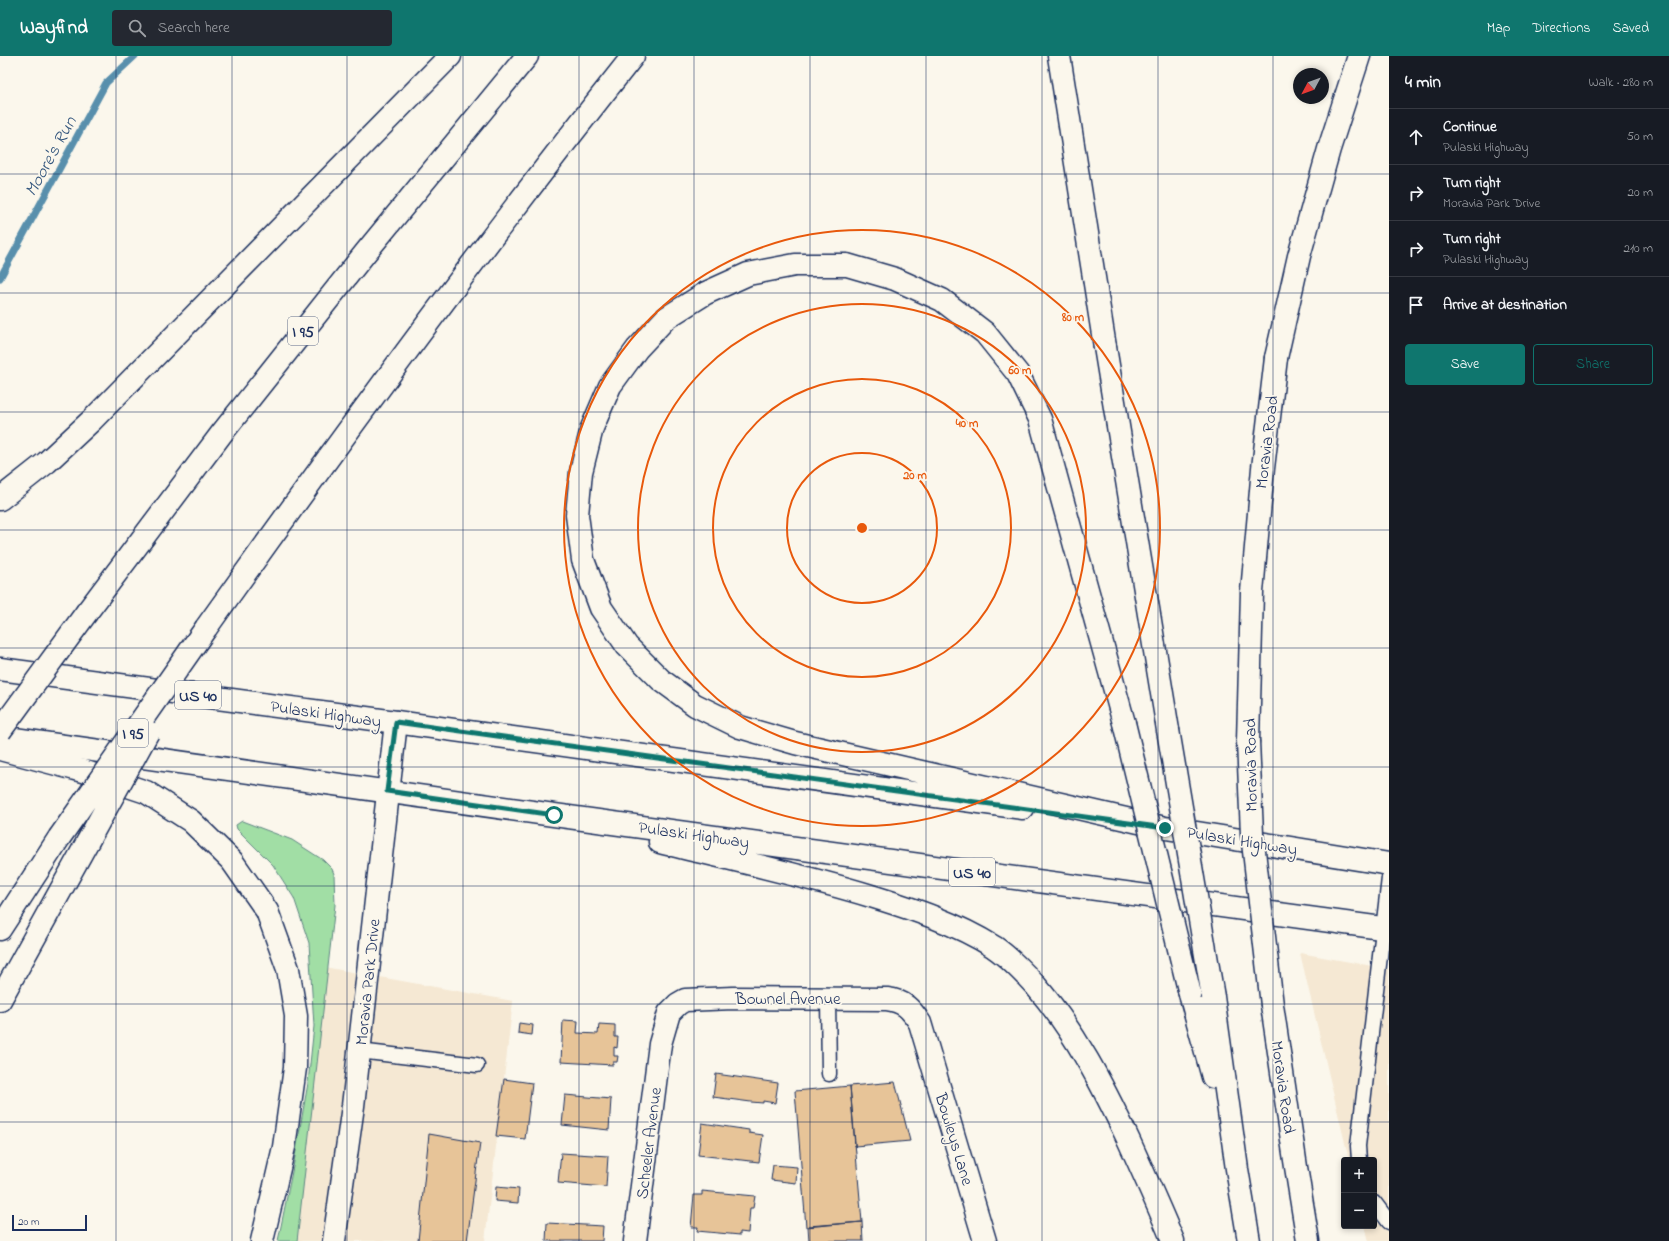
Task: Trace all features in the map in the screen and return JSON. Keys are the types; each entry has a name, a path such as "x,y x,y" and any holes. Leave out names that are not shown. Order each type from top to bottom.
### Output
{"main road":[{"path":"0,499 47,462 92,420 450,56"},
{"name":"I 95","path":"0,731 87,612 227,427 371,246 528,56"},
{"name":"I 95","path":"0,928 60,838 206,628 436,310 633,56"},
{"path":"1059,56 1105,347 1213,997 1237,1169 1249,1241"},
{"name":"Moravia Road","path":"1308,1241 1272,1005 1252,834 1248,741 1252,592 1262,468 1276,358 1299,256 1359,56"},
{"path":"1165,828 795,743 740,727 695,705 661,680 627,646 601,608 583,560 577,515 581,472 592,428 610,386 637,349 666,318 706,294 748,274 795,265 847,265 895,279 942,300 985,333 1018,374 1040,419 1124,723 1190,994 1237,1169"},
{"path":"0,1000 206,628"},
{"name":"Pulaski Highway","path":"0,669 1165,828 1389,864"},
{"name":"Moravia Park Drive","path":"334,1241 353,1106 387,791 396,722"},
{"name":"Pulaski Highway","path":"0,737 554,815 1386,928"},
{"path":"0,749 84,772 146,792 191,821 232,861 267,911 288,969 296,1016 296,1039 295,1068 284,1147 262,1241"},
{"path":"554,815 841,887 915,910 960,928 995,948 1023,972 1054,1007 1079,1044 1113,1109 1158,1204 1173,1241"},
{"name":"Bownel Avenue","path":"660,1044 668,1013 678,1004 685,1000 733,998 887,999 904,1003 912,1011 920,1023 924,1038"},
{"name":"Bowleys Lane","path":"924,1038 985,1241"},
{"name":"Scheeler Avenue","path":"635,1241 660,1044"}],"lane":[{"path":"1359,1157 1358,1146 1386,928 1389,878"},
{"path":"828,998 830,1074"},
{"path":"359,1051 477,1065"},
{"path":"1377,1206 1389,1222"}],"shaded area":[{"path":"1300,953 1389,969 1389,1241 1369,1241 1366,1229 1377,1229 1377,1157 1348,1157"},
{"path":"324,967 513,1001 485,1241 293,1241"}],"green space":[{"path":"242,821 292,840 323,860 332,869 334,874 335,905 297,1241 278,1241 308,1083 314,1026 309,943 294,898 273,865 237,829 236,825"}],"building":[{"path":"563,1020 578,1021 577,1033 598,1034 599,1024 615,1025 615,1037 618,1037 617,1048 614,1047 614,1056 618,1056 617,1062 613,1062 613,1065 561,1062"},
{"path":"519,1023 533,1025 532,1035 518,1033"},
{"path":"716,1074 778,1083 775,1103 763,1101 763,1103 751,1102 713,1097"},
{"path":"504,1079 532,1083 525,1139 496,1136"},
{"path":"895,1082 910,1141 855,1146 850,1086"},
{"path":"850,1086 862,1222 806,1227 795,1091"},
{"path":"565,1095 611,1099 609,1130 562,1125"},
{"path":"702,1123 749,1130 749,1133 763,1135 759,1162 698,1155"},
{"path":"429,1134 480,1143 467,1241 418,1241"},
{"path":"561,1153 608,1156 606,1187 558,1183"},
{"path":"773,1165 797,1167 796,1183 771,1180"},
{"path":"496,1187 519,1189 518,1203 495,1201"},
{"path":"702,1191 755,1196 753,1208 750,1208 748,1233 740,1232 740,1235 697,1231 698,1227 691,1227 694,1195 702,1195"},
{"path":"862,1222 863,1241 809,1241 808,1226"},
{"path":"547,1223 603,1226 602,1241 546,1241"}],"waterway":[{"name":"Moore's Run","path":"0,278 106,83 135,56"}],"route":[{"path":"554,815 387,791 396,722 1165,828"}]}
